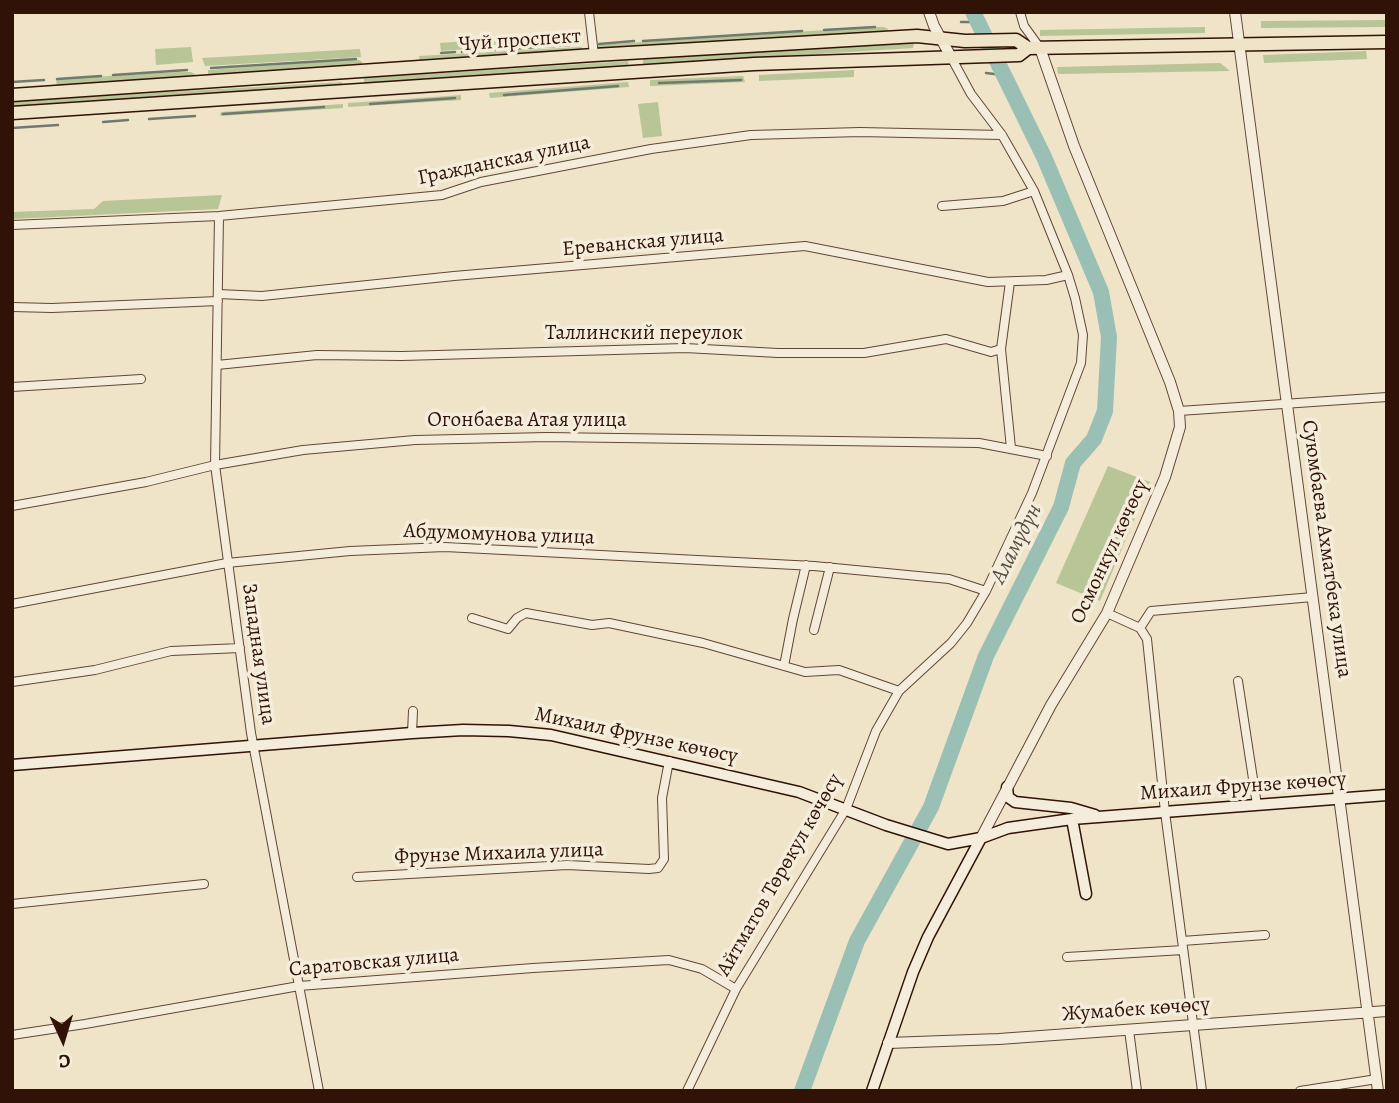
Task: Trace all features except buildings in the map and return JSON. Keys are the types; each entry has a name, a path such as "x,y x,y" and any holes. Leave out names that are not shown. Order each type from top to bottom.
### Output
{"main road":[{"name":"Чуй проспект","path":"12,96 594,55 917,36 965,41 1016,40 1029,50"},
{"name":"Чуй проспект","path":"12,113 717,66 973,57 1029,50 1239,43 1387,42"},
{"path":"352,72 354,91"},
{"name":"Михаил Фрунзе көчөсү","path":"12,765 412,733 509,731 551,735 799,792 932,841 956,844 1008,828 1072,819 1387,795"},
{"name":"Михаил Фрунзе көчөсү","path":"1007,787 1008,797 1015,802 1071,808 1101,816"},
{"path":"1072,819 1086,894"},
{"name":"Осмонкул көчөсү","path":"872,1091 901,1001 928,937 981,838"}],"street":[{"path":"589,12 594,55"},
{"name":"Айтматов Төрөкул көчөсү","path":"687,1091 736,989 846,809 876,731 899,691 951,643 967,623 986,591 1016,532 1047,456 1073,387 1082,351 1080,316 1068,275 1034,191 1002,135 971,94 929,12"},
{"name":"Осмонкул көчөсү","path":"981,838 1051,705 1107,613 1166,477 1180,427 1180,411 1170,382 1074,146 1029,50 1020,12"},
{"name":"Суюмбаева Ахматбека улица","path":"1235,12 1378,1091"},
{"name":"Гражданская улица","path":"12,225 219,216 442,195 481,182 634,152 751,135 885,132 1002,135"},
{"path":"942,206 1003,201 1034,191"},
{"name":"Западная улица","path":"219,216 215,465 254,746 319,1091"},
{"name":"Ереванская улица","path":"12,307 52,308 262,296 454,276 805,246 988,282 1046,280 1068,275"},
{"path":"1010,282 1001,349 1010,448"},
{"name":"Таллинский переулок","path":"217,365 317,355 402,356 685,348 778,353 864,352 946,339 991,352 1001,349"},
{"path":"12,387 141,379"},
{"path":"1180,411 1387,397"},
{"name":"Огонбаева Атая улица","path":"12,506 303,450 415,440 547,437 979,443 1047,456"},
{"name":"Абдумомунова улица","path":"12,604 227,563 350,551 445,547 806,565 948,579 986,591"},
{"path":"784,666 806,565"},
{"path":"814,630 830,567"},
{"path":"1140,628 1151,611 1313,597"},
{"path":"1107,613 1140,628 1147,639 1165,812 1202,1091"},
{"path":"472,618 508,629 517,618 526,614 592,625 609,623 703,643 805,672 839,670 899,691"},
{"path":"12,682 95,670 171,651 240,648"},
{"path":"1238,681 1256,805"},
{"path":"412,733 413,711"},
{"name":"Фрунзе Михаила улица","path":"356,877 489,867 567,865 658,868 664,859 662,798 669,761"},
{"path":"12,904 204,884"},
{"path":"1067,957 1265,935"},
{"name":"Саратовская улица","path":"12,1035 299,986 669,960 702,969 736,989"},
{"name":"Жумабек көчөсү","path":"888,1044 999,1040 1387,1011"},
{"path":"1129,1030 1137,1091"},
{"path":"1300,1091 1377,1079"}],"green space":[{"path":"1387,20 1387,27 1261,28 1261,21"},
{"path":"884,27 888,29 887,33 598,51 597,45"},
{"path":"1205,27 1205,33 1040,36 1040,30"},
{"path":"579,33 579,40 441,51 440,43"},
{"path":"898,42 914,44 913,48 643,65 643,59"},
{"path":"191,47 193,62 156,65 155,49"},
{"path":"580,47 584,49 584,53 420,61 419,56"},
{"path":"360,49 361,57 205,66 202,58"},
{"path":"1366,51 1367,59 1264,63 1263,55"},
{"path":"359,60 362,65 208,76 208,70"},
{"path":"628,61 629,67 364,83 364,78"},
{"path":"1220,63 1230,71 1058,74 1057,67"},
{"path":"854,70 854,77 759,81 759,75"},
{"path":"179,72 195,74 194,77 57,86 56,79"},
{"path":"743,76 745,82 650,86 650,80"},
{"path":"342,82 343,88 12,107 12,101"},
{"path":"628,82 629,87 490,98 489,93"},
{"path":"461,95 461,100 348,107 348,103"},
{"path":"658,102 662,136 643,138 638,104"},
{"path":"343,104 343,108 220,116 221,112"},
{"path":"222,195 218,209 12,219 12,212 94,209 103,201"},
{"path":"1108,466 1150,482 1100,601 1056,583"}],"waterway":[{"name":"Аламүдүн","path":"802,1091 857,941 931,807 986,656 1061,507 1073,463 1094,439 1105,411 1109,337 1101,292 1044,157 973,12"},
{"path":"961,22 977,22"},
{"path":"824,30 875,27"},
{"path":"643,41 802,31"},
{"path":"599,44 634,41"},
{"path":"462,52 570,45"},
{"path":"441,53 455,52"},
{"path":"211,68 356,59"},
{"path":"113,75 187,70"},
{"path":"986,73 1003,75"},
{"path":"57,79 101,76"},
{"path":"12,82 44,80"},
{"path":"659,83 741,80"},
{"path":"504,95 618,86"},
{"path":"370,104 455,98"},
{"path":"223,114 324,107"},
{"path":"149,119 195,116"},
{"path":"103,122 128,120"},
{"path":"12,128 58,125"}]}
